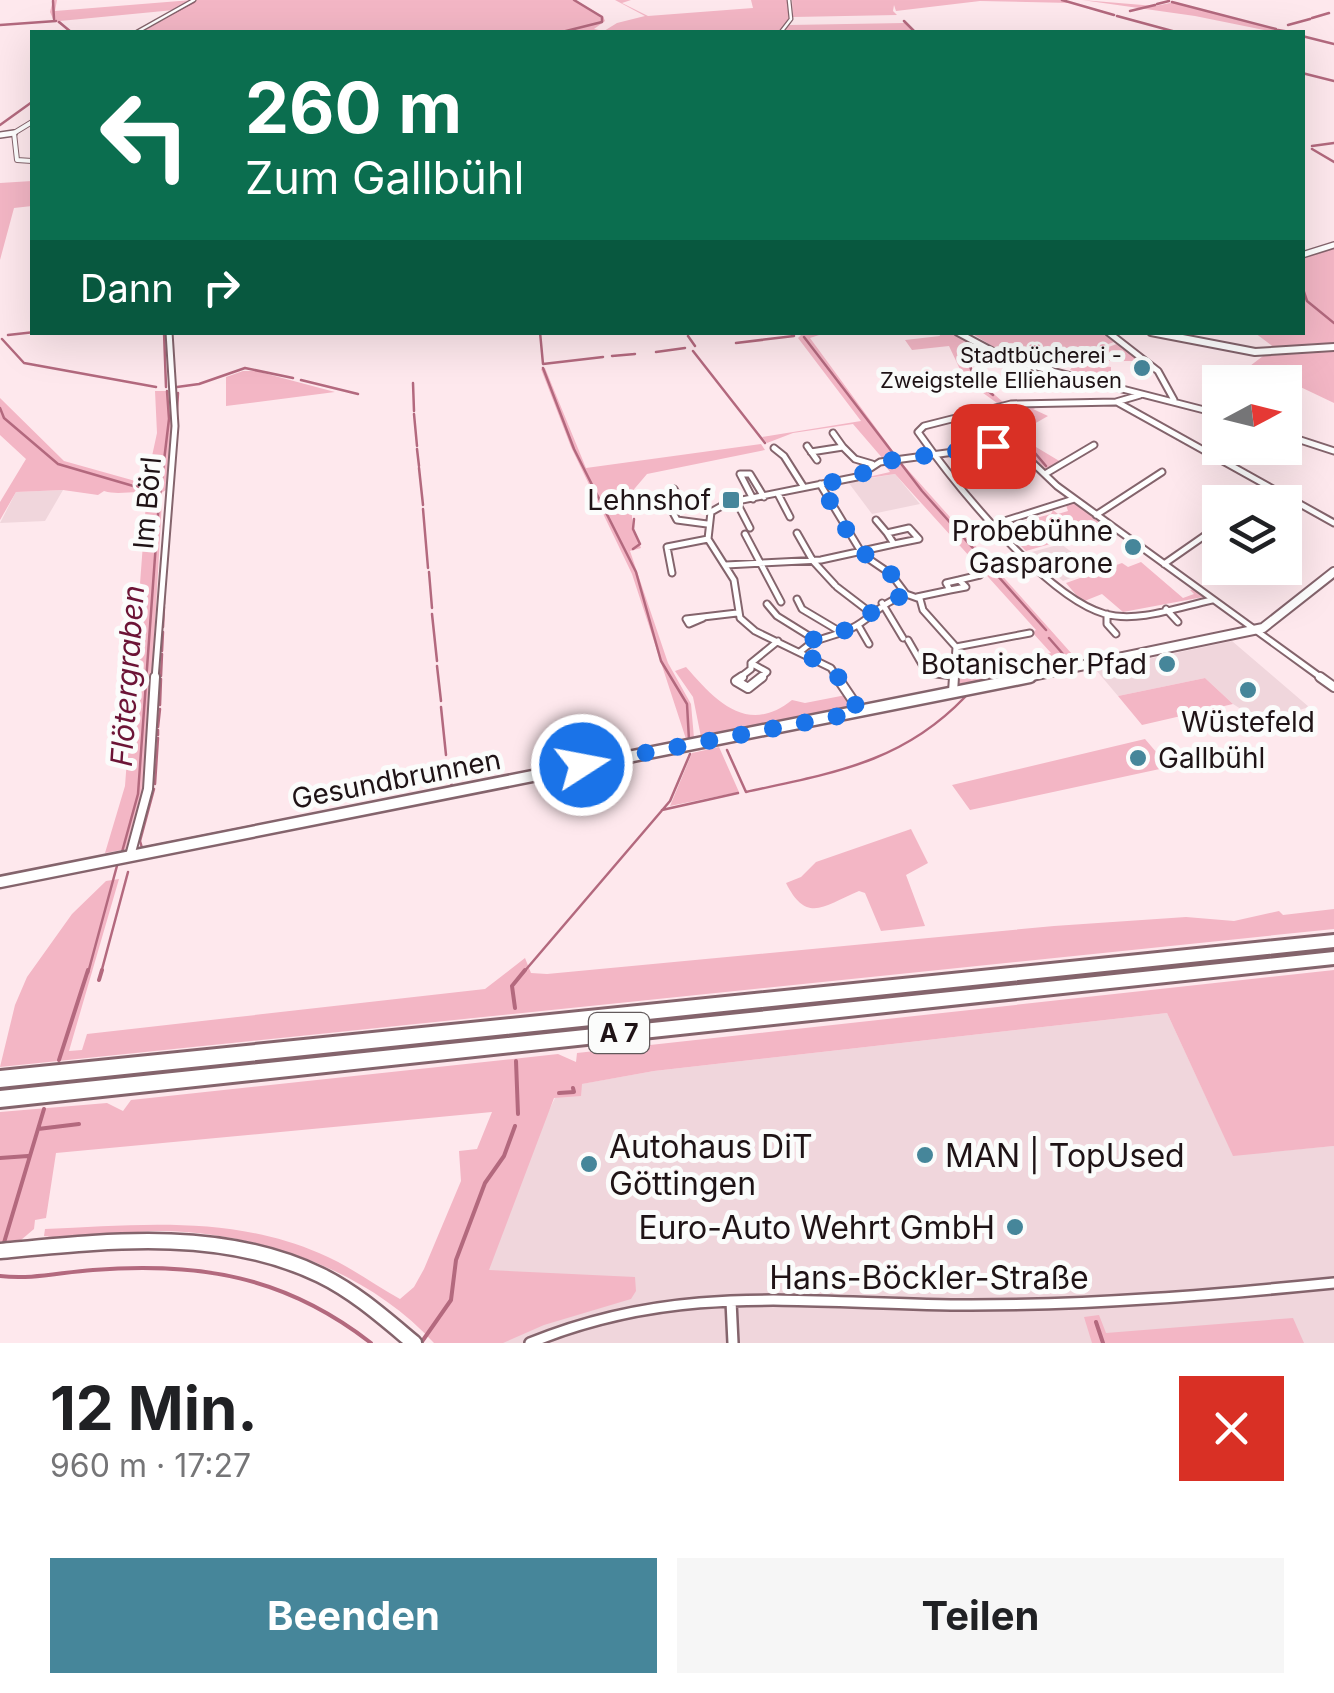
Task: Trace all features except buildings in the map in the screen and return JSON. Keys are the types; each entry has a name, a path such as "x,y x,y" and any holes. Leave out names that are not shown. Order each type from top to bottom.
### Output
{"highway":[{"name":"A 7","path":"0,1080 1334,941"},
{"name":"A 7","path":"0,1099 1334,958"}],"main road":[{"path":"8,1250 139,1239 206,1241 262,1251 324,1275 362,1297 412,1341"}],"street":[{"path":"142,30 194,0"},
{"path":"783,30 791,20 789,0"},
{"path":"30,123 14,133 12,140 17,160 30,161"},
{"path":"0,135 30,132"},
{"path":"1305,254 1334,245"},
{"name":"Im Börl","path":"130,856 148,788 162,542 175,426 170,335"},
{"path":"961,335 1009,360 1202,409"},
{"path":"1112,335 1158,371 1175,401"},
{"path":"1166,335 1251,352 1277,353 1314,345 1334,347"},
{"path":"1140,395 1116,402 1010,404 919,429 919,435 995,524 1080,605 1107,614 1214,600"},
{"path":"1116,402 1264,485"},
{"path":"833,434 855,459 873,465"},
{"path":"1302,441 1334,452"},
{"path":"860,712 835,672 747,626 737,613 734,580 708,539 706,524 715,508 856,478 873,465 898,459 1017,444 1044,474 1075,499 1334,686"},
{"path":"1044,474 1094,445"},
{"path":"817,460 809,449 843,447"},
{"path":"774,448 784,456 804,487"},
{"path":"1096,515 1162,472"},
{"path":"752,499 740,474 750,474 764,497"},
{"path":"820,484 859,551 891,574 906,594 916,597 966,587 959,580 980,575"},
{"path":"778,494 790,516"},
{"path":"664,496 677,520 706,524"},
{"path":"995,524 1075,499"},
{"path":"736,501 760,563 781,602"},
{"path":"1302,506 1334,524"},
{"path":"876,520 894,544"},
{"path":"726,565 813,561 918,539 909,528 887,533"},
{"path":"797,533 813,561 836,586 871,613"},
{"path":"1164,564 1202,538"},
{"path":"672,573 666,547 708,539"},
{"name":"Gesundbrunnen","path":"0,882 1256,631 1331,578"},
{"path":"800,651 814,639 858,625 882,604 906,594"},
{"path":"916,597 956,647 954,693"},
{"path":"797,599 802,609 840,632"},
{"path":"767,604 777,616 814,639"},
{"path":"882,604 927,673 952,676"},
{"path":"693,608 700,618"},
{"path":"1165,608 1178,622"},
{"path":"691,627 700,618 737,613"},
{"path":"1107,614 1107,624 1116,634"},
{"path":"858,625 869,644"},
{"path":"956,647 1030,633"},
{"path":"751,664 767,672 748,688 736,681 751,669 751,664 778,642"},
{"name":"Hans-Böckler-Straße","path":"530,1343 574,1322 612,1311 682,1301 1082,1304 1334,1283"},
{"path":"731,1301 733,1343"}],"shaded area":[{"path":"53,0 57,0 55,11 192,0 174,10 60,21 70,30 55,21 0,25 54,21 50,12"},
{"path":"196,0 574,0 603,16 605,21 594,29 599,30 144,30"},
{"path":"615,0 631,0 622,3 648,16 753,8 751,0 788,0 789,18 780,30 606,30 645,16"},
{"path":"792,0 1063,0 1170,30 1071,3 980,1 896,11 894,5 897,15 793,17"},
{"path":"1082,0 1155,6 1175,2 1275,29"},
{"path":"905,23 913,30 785,30 789,25"},
{"path":"30,181 30,206 14,208 0,260 0,183"},
{"path":"1334,248 1334,345 1264,350 1237,348 1275,348 1258,335 1305,335 1305,255"},
{"path":"819,335 810,338 898,458 884,460 853,424 793,433 767,443 762,437 861,421 798,338"},
{"path":"958,335 980,349 966,355 969,363 1003,402 997,403 965,380 949,346 912,350 905,340"},
{"path":"974,335 1105,335 1114,342 1062,360 1044,355 1037,363 997,349"},
{"path":"1119,343 1144,361 1100,361 1101,366 1111,367 1111,373 1122,385 1070,370 1078,359"},
{"path":"1334,350 1334,403 1302,388 1302,365 1251,365 1263,356"},
{"path":"545,368 586,468 761,444 765,450 647,474 630,494 633,529 641,548 630,551 668,663 691,704 694,738 686,739 632,574 571,447 541,369"},
{"path":"243,371 335,392 226,406 226,377"},
{"path":"155,391 171,391 174,418 166,490 153,498 153,494 140,492 16,492 0,520 0,502 26,459 0,435 0,398 64,461 146,484 157,433"},
{"path":"1049,403 1033,409 1048,416 1034,424 1031,444 1061,462 1046,469 1015,442 1016,423 998,409"},
{"path":"900,461 1080,663 957,684 959,673 1051,653 1032,632 1036,630 895,474 855,480 890,472 883,463"},
{"path":"895,474 920,504 872,514 848,482"},
{"path":"63,490 45,521 0,523 16,492"},
{"path":"162,501 144,794 127,849 105,853 125,786 146,503"},
{"path":"1075,502 1109,527 1026,551 1002,527 1051,514 1053,510 1058,514 1068,511 1066,505"},
{"path":"1061,544 1094,569 1063,581 1028,553"},
{"path":"1141,562 1183,598 1194,594 1190,590 1194,589 1203,597 1123,612 1102,594 1082,602 1066,583 1122,563 1128,567"},
{"path":"1232,641 1309,707 1261,722 1233,704 1205,678 1118,696 1096,670"},
{"path":"686,667 720,701 746,714 761,715 792,700 805,703 846,695 852,707 701,737 693,697 675,671"},
{"path":"1205,678 1233,704 1142,725 1118,696"},
{"path":"1145,739 1169,767 970,810 952,785"},
{"path":"719,747 739,792 670,806 692,753"},
{"path":"911,829 928,863 906,875 925,926 881,931 865,893 859,891 826,906 809,908 801,904 786,883 801,877 816,862"},
{"path":"119,879 69,1051 82,1050 87,1034 485,989 525,958 531,973 547,974 1054,926 1186,917 1234,921 1279,911 1283,915 1334,909 1334,929 0,1067 15,1005 27,977 72,914 106,881"},
{"path":"1334,970 1334,1146 1233,1156 1167,1013 654,1071 582,1084 581,1096 554,1098 489,1270 635,1277 636,1291 631,1299 544,1325 503,1343 434,1343 407,1317 345,1276 276,1249 239,1240 166,1231 74,1238 44,1236 45,1229 149,1225 252,1233 319,1253 400,1299 414,1287 424,1269 461,1181 459,1151 477,1149 492,1112 56,1153 46,1218 35,1220 34,1229 21,1240 0,1242 0,1112 107,1103 123,1111 131,1100 558,1054 576,1062 577,1053"},
{"path":"1167,1013 1233,1155 1334,1146 1334,1343 472,1343 454,1304 555,1098 581,1084 654,1071"},
{"path":"1099,1315 1106,1333 1293,1318 1304,1343 1092,1343 1084,1317"}],"waterway":[{"path":"570,30 602,22 602,17 574,0"},
{"path":"1062,0 1114,15"},
{"path":"53,1 54,19"},
{"path":"1157,4 1169,1"},
{"path":"173,13 194,2"},
{"path":"1172,2 1276,29"},
{"path":"1130,11 1155,5"},
{"path":"1312,18 1329,13"},
{"path":"1117,16 1169,30"},
{"path":"1288,25 1310,19"},
{"path":"0,25 56,21"},
{"path":"904,21 913,30"},
{"path":"59,22 69,30"},
{"path":"1305,37 1334,44"},
{"path":"1305,74 1334,81"},
{"path":"0,125 30,103"},
{"path":"1312,146 1334,143"},
{"path":"1312,149 1334,162"},
{"path":"1305,295 1334,323"},
{"path":"8,335 30,333"},
{"path":"164,335 166,387"},
{"path":"540,335 543,364 603,357"},
{"path":"688,336 695,346"},
{"path":"736,343 794,336"},
{"path":"804,337 922,491 1046,630"},
{"path":"2,339 24,363 156,387"},
{"path":"656,352 685,348"},
{"path":"693,351 765,443"},
{"path":"983,351 995,356"},
{"path":"612,356 635,354"},
{"path":"966,355 975,380 993,395"},
{"path":"177,387 199,384 245,368 293,378"},
{"path":"543,368 574,449 636,572 661,661 687,704 689,740 573,763"},
{"path":"301,380 358,394"},
{"path":"413,383 414,411"},
{"path":"160,494 169,419 167,391"},
{"path":"172,496 178,393"},
{"path":"0,408 4,418 58,464 147,490"},
{"path":"414,414 417,446"},
{"path":"1025,420 1030,429 1027,442 1032,450"},
{"path":"417,449 419,466"},
{"path":"1035,453 1046,466"},
{"path":"419,468 423,505"},
{"name":"Flötergraben","path":"122,852 138,794 159,501"},
{"path":"423,509 428,568"},
{"path":"633,549 640,544 633,529 634,519"},
{"path":"429,572 432,608"},
{"path":"164,591 164,604"},
{"path":"163,627 164,607"},
{"path":"432,614 437,661"},
{"path":"162,651 163,632"},
{"path":"967,684 1060,663 1063,654 1049,638"},
{"path":"161,676 162,654"},
{"path":"1083,661 1101,658"},
{"path":"437,666 441,701"},
{"path":"160,705 161,679"},
{"path":"727,750 746,792 778,785 836,771 891,751 941,719 965,697"},
{"path":"441,707 446,755"},
{"path":"158,727 160,709"},
{"path":"158,730 158,735"},
{"path":"155,784 158,738"},
{"path":"662,810 690,754"},
{"path":"447,762 452,787"},
{"path":"154,789 140,841 142,848 429,791"},
{"path":"662,810 738,793"},
{"path":"523,973 662,810"},
{"name":"Flötergraben","path":"88,973 118,862"},
{"path":"101,973 128,872"},
{"name":"Flötergraben","path":"59,1060 88,970"},
{"path":"99,980 102,970"},
{"path":"515,1008 512,986 525,970"},
{"path":"516,1061 518,1114"},
{"path":"559,1093 574,1092 573,1088"},
{"name":"Flötergraben","path":"38,1129 44,1109"},
{"path":"38,1129 79,1124"},
{"path":"421,1343 451,1300 456,1260 485,1183 504,1156 515,1126"},
{"name":"Flötergraben","path":"3,1246 38,1129"},
{"path":"0,1158 28,1156"},
{"path":"0,1276 132,1268 240,1278 306,1302 371,1343"},
{"path":"1096,1322 1103,1343"}],"place":[{"name":"Stadtbücherei - Zweigstelle Elliehausen","path":"1142,368"},
{"name":"Lehnshof","path":"731,500"},
{"name":"Probebühne Gasparone","path":"1133,547"},
{"name":"Botanischer Pfad","path":"1167,664"},
{"name":"Wüstefeld","path":"1248,690"},
{"name":"Gallbühl","path":"1138,758"},
{"name":"MAN | TopUsed","path":"925,1155"},
{"name":"Autohaus DiT Göttingen","path":"589,1164"},
{"name":"Euro-Auto Wehrt GmbH","path":"1015,1227"}],"route":[{"path":"582,765 860,712 835,672 800,651 814,639 853,628 882,604 906,594 891,574 862,555 820,484 856,478 880,462 993,446"}]}
